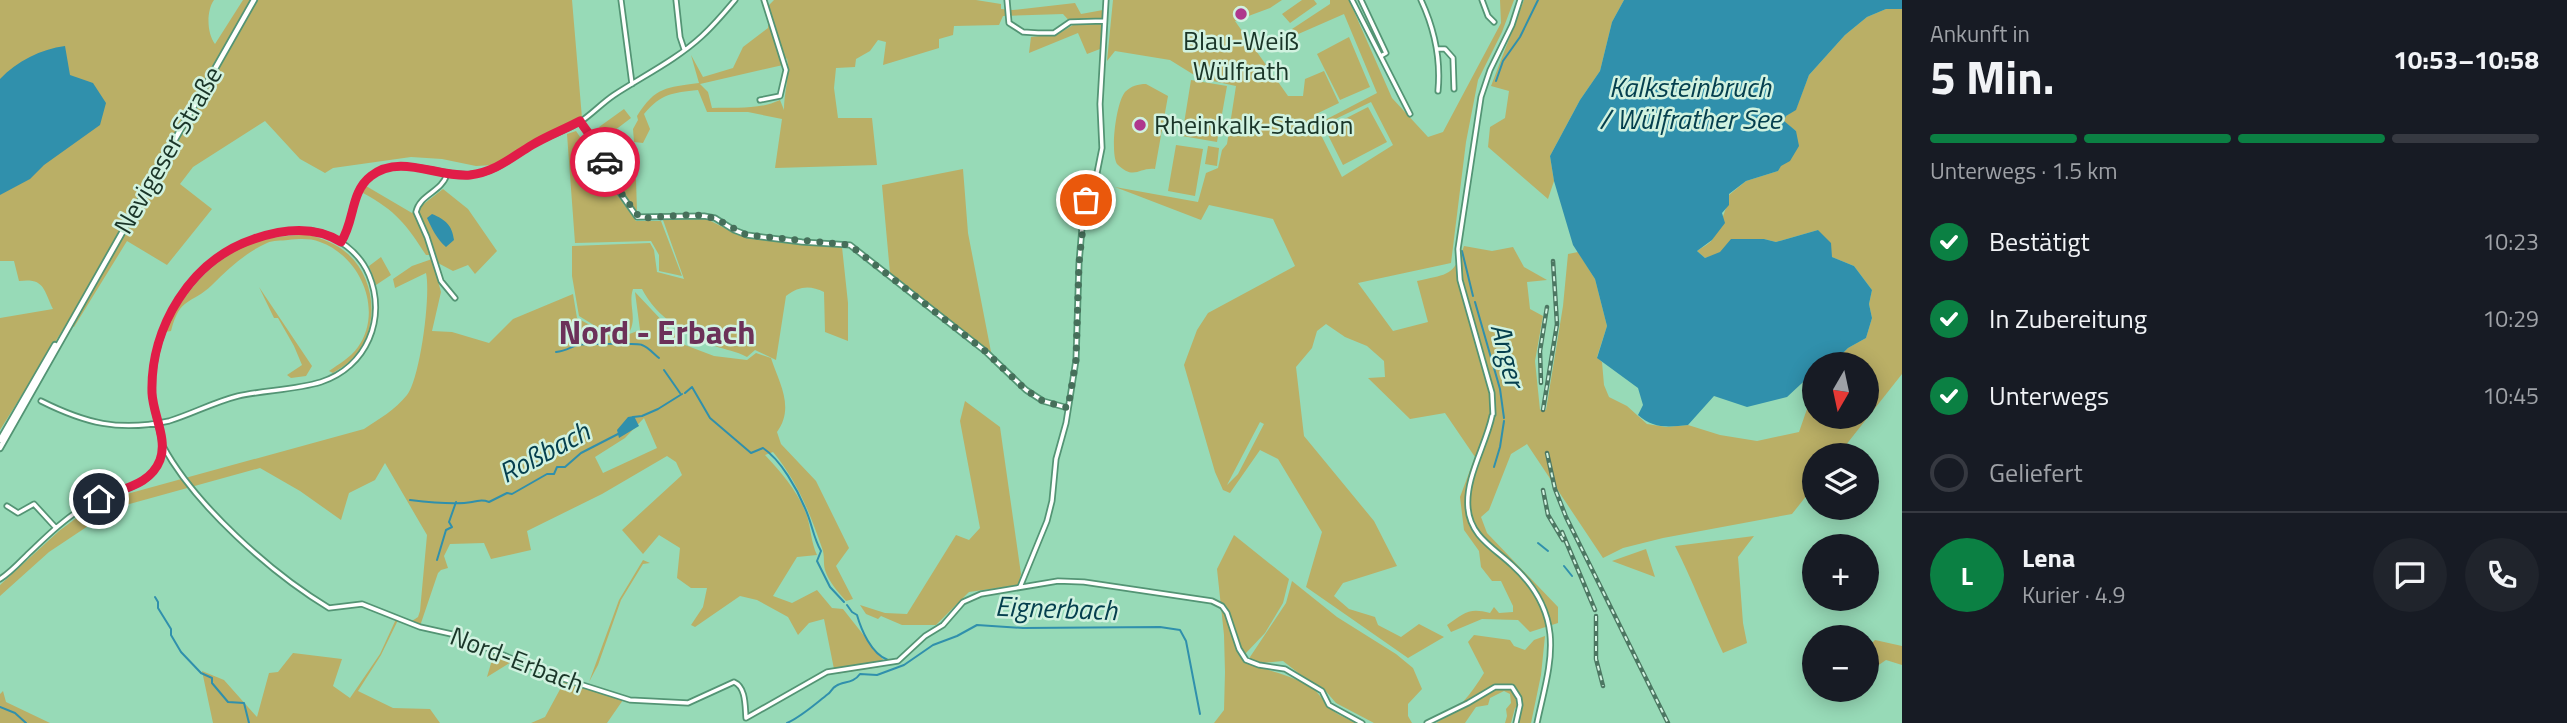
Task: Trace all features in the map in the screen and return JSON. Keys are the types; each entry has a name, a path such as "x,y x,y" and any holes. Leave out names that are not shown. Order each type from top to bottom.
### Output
{"main road":[{"name":"Nevigeser Straße","path":"0,447 254,0"},
{"name":"Nevigeser Straße","path":"0,440 83,300"}],"street":[{"path":"621,0 632,84"},
{"path":"676,0 684,49"},
{"path":"341,242 350,225 358,192 363,183 376,173 396,166 469,175 495,169 531,145 580,121 684,49 704,34 735,0"},
{"path":"760,100 780,96 786,71 764,0"},
{"path":"1007,0 1009,23 1023,32 1054,33 1070,22 1104,21"},
{"path":"1019,587 1047,521 1056,459 1076,360 1083,216 1102,148 1100,104 1106,0"},
{"path":"1352,0 1410,114"},
{"path":"1361,0 1386,53 1380,56"},
{"path":"1421,0 1440,65 1438,91"},
{"path":"1482,0 1488,16 1494,22"},
{"path":"1520,0 1481,97 1458,248 1460,280 1492,393 1493,415 1470,487 1468,508 1472,524 1479,536 1527,579 1545,609 1550,648 1537,723"},
{"path":"1437,49 1445,49 1453,58 1454,89"},
{"path":"580,121 604,153 606,173 637,217 704,216 715,218 747,235 850,245 985,351 1026,390 1043,401 1068,408"},
{"path":"447,174 443,184 422,201 416,212 441,281 455,298"},
{"path":"0,579 55,528 99,499 145,480 157,466 163,446 157,424 152,388 155,360 161,336 177,302 202,270 238,246 285,230 315,232 341,242 365,268 376,302 372,334 354,361 334,376 318,383 232,398 182,417 157,424 132,427 107,425 79,418 41,401"},
{"name":"Nord-Erbach","path":"163,446 186,482 252,550 329,608 362,604 420,626 456,635 548,674 631,700 688,703 734,682 739,684 742,690 746,718 827,672 898,660 925,636 943,625 968,598 1019,587"},
{"path":"7,506 18,513 34,504 55,528"},
{"path":"1019,587 1058,581 1084,582 1212,601 1222,606 1227,613 1239,649 1246,660 1285,669 1322,691 1329,705 1362,723"},
{"path":"1427,723 1495,687 1512,687 1519,698 1516,723"}],"shaded area":[{"path":"0,0 214,0 208,22 215,44 243,0 572,0 582,118 527,144 494,165 476,166 442,159 411,157 333,168 325,173 300,159 265,121 193,167 180,184 212,209 167,265 127,241 74,327 67,323 0,430 0,318 53,309 42,286 33,281 19,281 14,261 0,261"},
{"path":"774,0 976,0 1001,4 1001,9 1013,10 1075,3 1081,14 1103,10 1100,49 1087,54 1078,33 1029,53 1031,37 1058,34 1073,25 1063,14 1003,16 999,25 954,26 953,35 939,39 939,48 883,65 886,42 878,40 870,51 856,59 855,67 836,68 834,88 838,118 872,118 877,165 775,168 782,119 748,112 707,112 698,90 674,93 656,102 644,114 650,129 643,143 634,142 633,129 638,120 637,116 650,99 663,90 699,83 691,55 703,77 733,68 743,47 768,28 769,5","holes":["787,58 784,110 780,100 755,107 712,108 708,92 700,84 783,65"]},
{"path":"1113,0 1282,0 1270,8 1235,21 1288,96 1303,96 1305,79 1324,71 1339,103 1314,115 1317,127 1342,177 1393,145 1371,102 1325,124 1323,121 1377,93 1344,14 1296,35 1292,29 1330,4 1330,0 1349,0 1392,98 1428,137 1443,132 1501,23 1500,0 1514,0 1502,32 1478,80 1466,142 1451,263 1358,283 1393,331 1428,322 1417,281 1436,277 1453,269 1464,246 1492,251 1513,247 1524,267 1547,280 1527,282 1530,309 1543,316 1535,361 1540,410 1546,410 1563,306 1568,254 1578,252 1595,279 1607,326 1597,357 1602,362 1604,385 1609,397 1627,406 1647,424 1666,427 1688,425 1720,435 1757,441 1799,432 1802,423 1802,429 1859,429 1847,443 1802,443 1802,501 1792,514 1663,538 1623,548 1603,558 1527,444 1511,454 1489,510 1481,517 1487,533 1558,607 1558,623 1530,632 1518,620 1482,619 1451,632 1447,625 1467,612 1490,613 1494,607 1499,613 1513,612 1513,606 1501,581 1492,581 1481,567 1479,551 1464,530 1460,497 1475,457 1445,413 1410,419 1368,378 1385,377 1384,361 1367,346 1345,337 1326,324 1317,331 1312,348 1296,367 1304,436 1374,521 1397,566 1343,583 1334,596 1349,609 1375,617 1378,625 1401,637 1419,624 1444,637 1408,658 1306,587 1322,532 1278,459 1260,450 1230,493 1223,490 1215,472 1184,365 1197,330 1208,313 1295,266 1273,219 1209,205 1201,220 1115,187 1198,202 1206,173 1218,168 1222,150 1227,144 1236,86 1199,78 1170,60 1115,51 1107,61","holes":["1260,422 1264,424 1238,474 1227,485"]},
{"path":"1302,0 1314,0 1317,4 1290,23 1282,14"},
{"path":"1524,0 1624,0 1612,22 1600,71 1580,100 1550,156 1554,181 1548,199 1488,147 1490,127 1505,118 1509,91 1491,86"},
{"path":"1886,9 1902,9 1902,374 1880,402 1880,352 1844,352 1866,338 1872,318 1869,304 1872,290 1854,266 1832,257 1818,230 1776,242 1764,239 1705,258 1697,251 1712,240 1729,195 1746,181 1778,171 1796,131 1784,122 1786,116 1796,109 1809,75 1845,35 1867,17"},
{"path":"1349,37 1370,87 1340,100 1317,54"},
{"path":"1191,80 1227,86 1217,142 1182,136"},
{"name":"Rheinkalk-Stadion","path":"1146,84 1168,96 1155,169 1132,173 1117,164 1115,158 1117,116 1125,92"},
{"path":"1368,107 1387,142 1343,165 1325,129"},
{"path":"624,109 631,118 606,137 599,127"},
{"path":"576,131 593,156 601,153 605,178 636,221 661,221 682,276 659,271 659,255 651,241 575,243 567,134"},
{"path":"1176,145 1203,149 1195,196 1168,191"},
{"path":"1208,146 1219,148 1217,166 1205,164"},
{"path":"963,169 968,233 992,357 890,273 882,185"},
{"path":"612,176 636,179 637,212"},
{"path":"366,186 412,213 443,189 468,209 497,251 475,274 468,265 453,271 438,263 436,255 426,255 399,219 363,193"},
{"path":"707,219 738,235 751,238 842,247 848,303 848,341 825,332 824,292 814,288 800,288 786,296 776,360 755,350 747,357 693,336 664,317 642,289 633,289 633,321 630,331 610,332 579,316 572,276 572,246 650,243 654,250 657,272 684,279 663,220"},
{"path":"305,234 328,241 348,254 358,265 370,293 372,308 367,337 360,350 346,364 333,373 329,371 348,358 358,347 365,332 369,317 364,286 346,259 334,249 312,240 272,241 252,251 205,291 182,306 171,331 165,332 194,285 221,260 254,243"},
{"path":"381,257 391,275 376,285 369,266"},
{"path":"432,259 441,292 432,331 452,332 489,343 513,319 573,294 577,318 616,339 640,330 635,292 685,345 714,356 747,360 756,353 771,358 784,395 785,413 777,432 781,444 816,481 849,548 836,566 853,599 846,601 829,579 824,567 823,551 808,510 789,474 773,452 765,455 799,499 807,516 817,555 797,557 773,596 792,603 817,590 832,608 843,609 884,661 879,667 835,674 824,619 809,623 798,635 788,617 757,600 740,596 695,627 691,625 703,607 707,588 691,588 677,578 680,548 659,535 643,554 622,530 682,475 676,462 667,456 602,494 527,531 531,550 491,559 484,543 450,544 444,556 448,568 438,573 420,626 409,623 418,617 420,611 427,535 385,463 375,480 349,493 341,520 300,491 260,468 115,508 49,552 0,596 0,585 59,531 87,510 116,497 364,429 392,410 412,386 423,336 427,299 426,273 395,288 393,279 412,266","holes":["644,418 657,448 603,473 595,457 625,438"]},
{"path":"259,287 312,366 306,376 291,378 287,375 302,365 294,346 278,318 274,318"},
{"path":"965,401 1000,427 1021,574 1018,585 969,592 936,625 902,625 881,616 878,619 866,614 860,605 885,613 907,614 956,535 969,540 980,528 960,421"},
{"path":"1234,535 1289,579 1283,603 1265,633 1246,653 1246,662 1294,678 1309,686 1334,712 1357,723 1214,723 1224,710 1225,672 1217,569"},
{"path":"1754,536 1738,557 1747,643 1723,653 1675,546"},
{"path":"1646,549 1655,577 1612,561"},
{"path":"643,560 650,563 643,564 621,600 598,665 589,682 619,600"},
{"path":"1292,581 1337,617 1396,654 1413,668 1422,689 1408,704 1408,716 1412,723 1374,723 1336,703 1323,688 1283,661 1262,663 1248,660 1286,603"},
{"path":"397,617 399,618 381,655 358,691 393,708 430,709 440,723 213,723 202,671 224,680 257,717 269,673 278,672 293,653 342,659 333,686 350,698 380,654"},
{"path":"1474,635 1510,640 1514,646 1525,650 1534,640 1545,636 1541,675 1531,723 1519,723 1523,702 1515,708 1511,723 1505,723 1506,709 1511,703 1510,694 1504,691 1490,698 1488,705 1476,707 1465,723 1436,723 1463,701 1484,673 1468,642"},
{"path":"1879,641 1902,646 1902,665 1886,660 1879,665"},
{"path":"494,653 513,661 487,677"},
{"path":"564,682 623,700 607,723 531,723 545,717"},
{"path":"3,691 6,702 50,723 0,723 0,694"}],"water":[{"name":"Kalksteinbruch / Wülfrather See","path":"1624,0 1902,0 1902,9 1886,9 1867,17 1845,35 1809,75 1796,110 1786,116 1784,121 1796,131 1799,146 1790,161 1778,171 1746,181 1729,194 1729,205 1722,213 1725,223 1712,240 1697,251 1705,258 1720,252 1731,239 1764,239 1776,242 1818,230 1831,243 1832,257 1854,266 1872,290 1869,304 1872,318 1866,338 1844,352 1802,352 1802,383 1787,397 1747,407 1714,396 1688,425 1661,426 1649,423 1638,415 1643,405 1638,388 1597,358 1607,326 1595,279 1573,245 1554,181 1550,156 1580,100 1600,71 1612,22"},
{"path":"65,46 70,75 93,83 106,103 100,125 44,165 30,179 0,195 0,79 30,57"},
{"path":"432,214 445,221 452,230 454,240 446,247 427,218"},
{"path":"634,416 639,426 619,438 617,430 628,417"}],"waterway":[{"name":"Anger","path":"1496,81 1503,61 1520,37 1538,0"},
{"name":"Anger","path":"1462,251 1473,296"},
{"name":"Anger","path":"1475,302 1500,389 1504,418"},
{"path":"556,352 577,345 638,344 659,358"},
{"path":"664,370 680,393"},
{"name":"Roßbach","path":"685,393 692,387 710,418 751,453 763,448 782,467 798,492 821,551 817,561 830,587 844,602"},
{"name":"Roßbach","path":"633,417 658,409 682,394"},
{"name":"Anger","path":"1494,467 1504,421"},
{"name":"Roßbach","path":"410,500 489,502 507,493 512,494 547,474 554,474 557,467 565,467 581,453 618,434"},
{"path":"437,560 446,530 452,527 449,522 456,502"},
{"name":"Anger","path":"1538,543 1548,551"},
{"name":"Anger","path":"1564,566 1572,576"},
{"path":"155,597 181,652 201,673 212,678 212,683 228,702 244,703 249,723"},
{"name":"Roßbach","path":"847,605 857,615 872,647 888,660"},
{"name":"Eignerbach","path":"787,723 808,710 839,684 860,674 877,675 904,665 933,645 977,625 1023,628 1160,627 1180,630 1186,641 1200,714"},
{"path":"0,707 15,713 26,723"}],"railway":[{"path":"1543,410 1557,324 1553,261"},
{"path":"1541,383 1540,351 1547,307"},
{"path":"1547,453 1555,489 1566,517 1668,723"},
{"path":"1543,490 1548,515 1563,540"},
{"path":"1562,532 1595,610"},
{"path":"1596,616 1596,659 1603,686"}],"way so far":[{"path":"605,162 606,173 637,217 704,216 715,218 747,235 850,245 985,351 1026,390 1043,401 1068,408 1076,360 1079,263 1086,200"}],"place":[{"name":"Blau-Weiß Wülfrath","path":"1241,14"},
{"name":"Rheinkalk-Stadion","path":"1140,125"}],"district":[{"name":"Nord - Erbach","path":"657,332"}],"route":[{"path":"99,499 137,484 154,472 163,446 152,396 155,360 161,336 169,315 192,280 226,252 252,240 285,230 315,232 341,242 352,220 358,192 363,183 376,173 396,166 447,174 484,173 495,169 531,145 580,121 604,153 605,162"}]}
